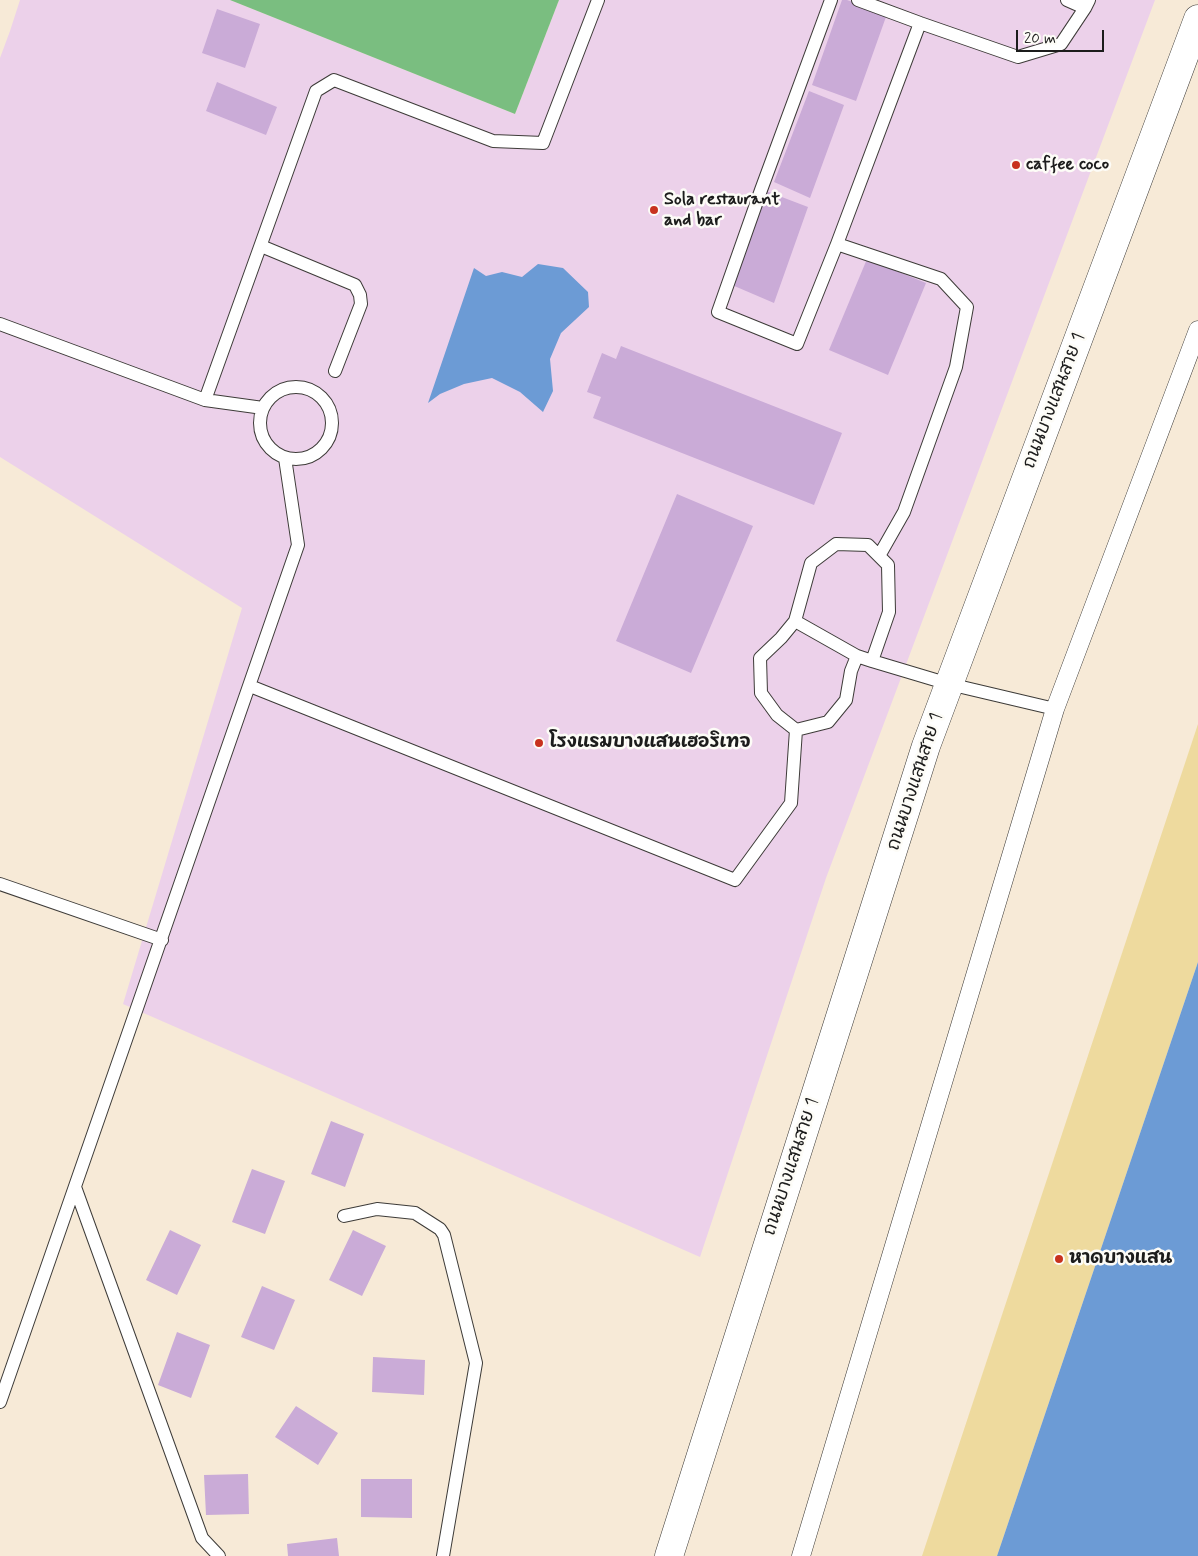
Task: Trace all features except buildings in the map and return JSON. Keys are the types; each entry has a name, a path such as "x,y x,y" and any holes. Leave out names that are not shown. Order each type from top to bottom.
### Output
{"street":[{"name":"ถนนบางแสนสาย 1","path":"669,1556 926,746 1198,19"},
{"path":"801,1556 1055,709 1198,330"}],"lane":[{"path":"205,400 316,91 334,80 494,141 543,143 598,0"},
{"path":"831,0 760,190 718,312 797,344 837,244 920,23"},
{"path":"858,0 1018,57 1061,44 1087,4 1067,0"},
{"path":"837,244 941,279 967,308 956,367 904,512 879,556"},
{"path":"261,246 355,285 360,295 361,304 335,371"},
{"path":"0,324 205,400 263,408"},
{"path":"289,387 301,387 312,391 322,397 329,407 332,418 331,430 327,441 320,450 309,456 297,459 285,458 270,448 261,432 260,420 263,408 269,398 289,387"},
{"path":"0,1402 298,545 285,458"},
{"path":"796,730 778,715 761,693 760,658 781,638 795,621 811,563 836,544 868,545 888,565 889,612 872,661"},
{"path":"795,621 857,656 949,684 1055,709"},
{"path":"796,730 828,722 846,700 857,656"},
{"path":"250,686 735,880 791,804 796,730"},
{"path":"0,884 162,940"},
{"path":"75,1187 202,1538 219,1556"},
{"path":"344,1216 377,1209 415,1213 440,1229 444,1235 476,1363 443,1556"}],"shaded area":[{"name":"โรงแรมบางแสนเฮอริเทจ","path":"20,0 230,0 515,114 559,0 1155,0 826,878 700,1257 123,1004 242,608 0,457 0,58"}],"green space":[{"path":"230,0 559,0 515,114"}],"sand":[{"name":"หาดบางแสน","path":"1198,724 1198,962 997,1556 922,1556"}],"water":[{"path":"538,264 563,268 588,292 589,307 561,333 550,359 553,391 543,412 520,392 492,378 464,384 440,394 428,403 474,268 486,276 502,272 522,277"},
{"path":"1198,962 1198,1556 997,1556"}],"place":[{"name":"caffee coco","path":"1016,165"},
{"name":"Sola restaurant and bar","path":"654,210"},
{"name":"โรงแรมบางแสนเฮอริเทจ","path":"539,743"},
{"name":"หาดบางแสน","path":"1059,1259"}]}
